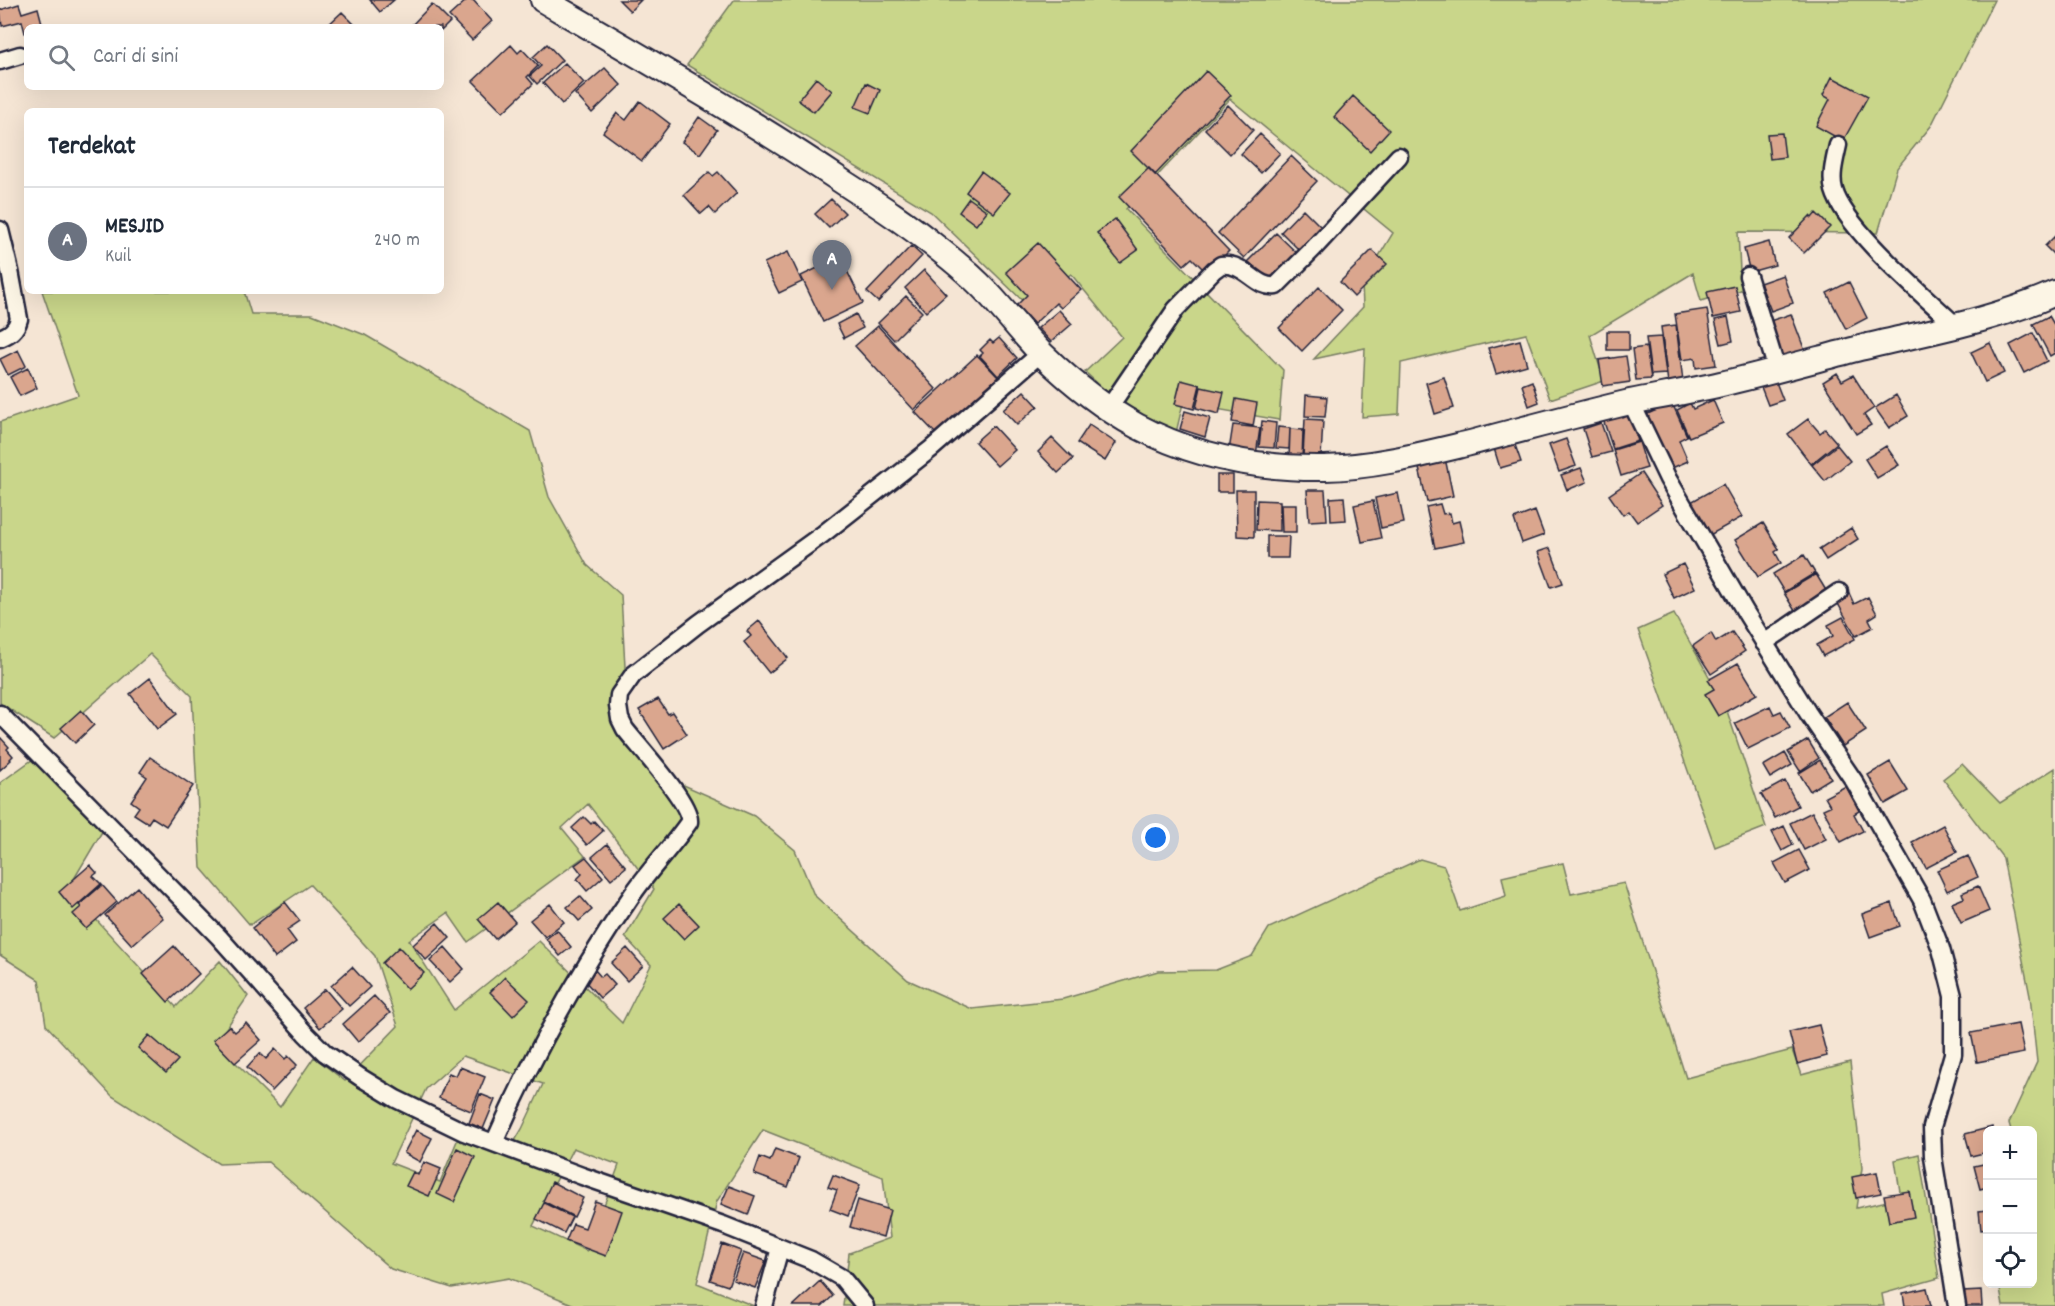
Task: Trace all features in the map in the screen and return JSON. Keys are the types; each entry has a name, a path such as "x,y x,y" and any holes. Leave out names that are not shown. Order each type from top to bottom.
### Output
{"street":[{"path":"545,0 754,124 894,216 936,247 986,290 1041,353 1108,410 1178,445 1248,464 1290,468 1328,468 1406,458 1631,402 1777,370 1956,326 2030,304 2055,293"},
{"path":"0,61 20,55"},
{"path":"1838,145 1833,170 1834,190 1846,214 1889,262 1956,326"},
{"path":"1108,410 1176,309 1214,270 1228,265 1238,267 1266,286 1276,286 1399,156"},
{"path":"0,230 19,320 12,332 0,338"},
{"path":"1748,276 1777,370"},
{"path":"494,1143 519,1088 572,988 631,896 689,822 689,813 680,798 625,729 620,719 619,694 623,687 633,675 698,624 823,534 931,450 1041,353"},
{"path":"1631,402 1668,479 1764,643 1854,781 1922,900 1941,949 1953,996 1953,1054 1932,1127 1933,1157 1957,1306"},
{"path":"1764,643 1839,592"},
{"path":"0,714 219,937 305,1033 325,1053 360,1077 396,1099 464,1132 811,1260 842,1278 865,1306"},
{"path":"764,1306 780,1248"}],"green space":[{"path":"734,0 1994,0 1931,126 1897,168 1878,233 1738,232 1741,290 1701,301 1693,273 1590,335 1604,381 1550,399 1526,334 1401,363 1399,414 1362,417 1365,348 1314,359 1363,307 1362,284 1393,233 1230,99 1126,209 1283,370 1279,420 1183,403 1176,433 1125,408 1085,372 1122,337 1071,274 1027,305 931,212 687,65"},
{"path":"43,294 245,294 251,314 312,314 365,335 530,431 549,497 587,565 621,595 625,667 619,711 654,772 754,816 795,850 814,895 908,980 972,1009 1063,999 1158,971 1216,970 1252,956 1269,928 1420,859 1444,866 1460,911 1506,896 1502,877 1563,863 1571,894 1624,883 1686,1078 1792,1050 1801,1075 1850,1062 1862,1168 1856,1208 1901,1198 1895,1160 1919,1154 1939,1278 1882,1294 1884,1306 843,1306 849,1253 890,1238 883,1177 763,1130 717,1201 697,1283 754,1306 577,1306 509,1278 452,1288 391,1269 268,1162 219,1164 112,1096 46,1025 39,980 0,955 0,783 36,757 103,830 68,889 176,1007 220,961 248,996 216,1043 280,1107 314,1057 345,1081 398,1026 375,956 310,885 250,925 201,868 192,696 150,654 54,738 0,703 0,422 78,395","holes":["588,804 654,889 625,937 651,965 622,1023 539,941 454,1010 409,940 448,913 468,942 585,856 562,828","463,1056 543,1084 522,1129 506,1156 459,1136 440,1182 391,1163 426,1089","573,1148 619,1165 587,1251 533,1226"]},
{"path":"1674,614 1725,705 1766,827 1715,847 1638,630"},
{"path":"1962,764 2000,803 2055,768 2055,1306 2003,1306 2000,1288 2037,1288 2037,1126 2010,1126 2009,1123 2037,1062 2030,996 2003,858 1943,779"}],"building":[{"path":"370,0 394,0 380,12"},
{"path":"467,0 473,0 492,21 472,40 449,16"},
{"path":"619,0 641,0 630,11"},
{"path":"19,4 22,13 38,8 42,24 24,24 24,29 22,21 2,26 0,10"},
{"path":"432,4 450,22 444,28 444,24 413,24"},
{"path":"342,12 354,24 329,24"},
{"path":"547,44 562,60 537,84 530,76 541,66 533,57"},
{"path":"511,45 518,53 522,49 538,66 527,77 533,84 503,112 473,81"},
{"path":"565,63 584,83 562,104 543,83"},
{"path":"605,68 621,85 592,113 575,94"},
{"path":"1206,71 1231,95 1155,175 1131,151"},
{"path":"1832,77 1868,96 1843,141 1816,126 1830,99 1823,95"},
{"path":"816,78 832,91 814,112 798,100"},
{"path":"866,83 880,90 870,113 855,107"},
{"path":"1353,96 1389,130 1370,151 1334,117"},
{"path":"640,101 670,124 642,161 603,132 617,113 626,120"},
{"path":"1228,105 1253,130 1230,154 1205,129"},
{"path":"699,117 717,130 700,154 682,142"},
{"path":"1782,133 1785,157 1770,159 1767,134"},
{"path":"1260,134 1280,153 1261,173 1241,154"},
{"path":"1291,156 1317,181 1244,258 1218,233"},
{"path":"1149,168 1229,251 1207,273 1192,258 1184,265 1119,197"},
{"path":"981,171 1010,193 994,213 966,192"},
{"path":"709,172 713,176 718,172 737,193 715,214 709,207 701,214 684,195"},
{"path":"969,198 987,211 976,225 959,212"},
{"path":"831,199 845,213 829,228 815,214"},
{"path":"1303,209 1321,227 1299,250 1281,232"},
{"path":"1816,213 1830,227 1804,253 1789,238 1810,216 1812,218"},
{"path":"1115,219 1138,250 1120,263 1097,233"},
{"path":"1276,233 1300,256 1272,284 1248,261"},
{"path":"2055,236 2055,256 2045,246"},
{"path":"1769,242 1775,265 1750,272 1744,249"},
{"path":"1038,243 1081,290 1061,308 1056,303 1034,324 1017,305 1027,295 1006,272"},
{"path":"911,246 922,256 878,302 867,292"},
{"path":"1372,250 1387,264 1354,297 1340,282"},
{"path":"788,252 802,282 779,293 764,263"},
{"path":"840,257 863,303 823,322 801,276"},
{"path":"924,270 946,294 926,312 905,288"},
{"path":"1783,275 1793,303 1771,311 1760,283"},
{"path":"1849,282 1867,318 1846,329 1827,293"},
{"path":"1735,286 1741,312 1713,318 1707,292"},
{"path":"1319,287 1342,310 1302,351 1279,328"},
{"path":"906,296 922,312 894,340 878,323"},
{"path":"1707,309 1716,365 1696,368 1695,358 1682,360 1675,314"},
{"path":"1059,310 1072,324 1051,342 1038,328"},
{"path":"856,314 863,328 844,338 837,324"},
{"path":"1791,314 1805,351 1780,360 1767,322"},
{"path":"2049,316 2055,326 2055,353 2050,356 2033,324"},
{"path":"1728,317 1733,341 1721,344 1715,320"},
{"path":"1676,325 1683,381 1668,383 1661,327"},
{"path":"878,326 936,389 914,410 855,346"},
{"path":"1607,331 1629,331 1629,350 1607,350"},
{"path":"2033,333 2047,361 2024,373 2010,345"},
{"path":"1661,337 1666,374 1651,375 1646,338"},
{"path":"999,338 1017,358 998,376 980,356 983,353 980,350 990,340 993,343"},
{"path":"1520,340 1527,365 1496,374 1488,348"},
{"path":"1990,343 2004,373 1985,382 1971,352"},
{"path":"1646,347 1651,379 1636,380 1632,349"},
{"path":"18,350 26,366 8,375 0,359"},
{"path":"977,355 998,377 936,434 915,412"},
{"path":"1626,356 1630,382 1603,386 1599,360"},
{"path":"28,368 37,388 20,396 10,377"},
{"path":"1837,373 1842,381 1853,375 1874,408 1864,415 1871,425 1856,434 1823,382"},
{"path":"1444,377 1454,408 1435,414 1426,383"},
{"path":"1181,380 1200,385 1194,409 1175,404"},
{"path":"1532,381 1539,402 1529,406 1522,385"},
{"path":"1776,382 1783,400 1768,405 1761,387"},
{"path":"1201,387 1224,392 1219,414 1196,408"},
{"path":"1024,391 1038,406 1017,425 1003,410"},
{"path":"1306,395 1327,397 1325,417 1305,416"},
{"path":"1896,395 1908,416 1889,428 1875,408"},
{"path":"1236,399 1257,403 1253,426 1232,422"},
{"path":"1713,400 1723,423 1689,437 1677,410 1690,403 1693,409"},
{"path":"1672,403 1687,436 1679,440 1688,461 1665,471 1641,417"},
{"path":"1621,410 1623,418 1630,415 1638,441 1613,449 1602,416"},
{"path":"1185,411 1210,418 1205,437 1180,429"},
{"path":"1305,419 1323,420 1321,457 1303,456"},
{"path":"1808,419 1820,433 1825,429 1837,443 1811,464 1788,434"},
{"path":"1262,421 1276,423 1274,448 1259,447"},
{"path":"1601,423 1611,452 1592,457 1583,429"},
{"path":"1089,425 1116,443 1105,461 1077,443"},
{"path":"1233,425 1260,428 1256,455 1229,451"},
{"path":"993,426 1015,450 997,466 975,442"},
{"path":"1278,427 1290,428 1289,449 1276,448"},
{"path":"1290,429 1303,430 1302,460 1289,459"},
{"path":"1052,438 1073,459 1058,473 1038,452"},
{"path":"1513,439 1521,462 1500,468 1493,445"},
{"path":"1566,439 1576,466 1559,472 1549,445"},
{"path":"1639,442 1647,468 1621,476 1613,450"},
{"path":"1837,445 1850,461 1825,481 1812,465"},
{"path":"1886,446 1899,465 1877,478 1865,459"},
{"path":"1445,458 1453,496 1427,502 1418,464"},
{"path":"1581,468 1587,482 1567,490 1561,475"},
{"path":"1641,473 1662,505 1637,522 1629,511 1623,515 1609,495"},
{"path":"1217,475 1233,475 1233,492 1217,492"},
{"path":"1723,484 1742,517 1708,536 1689,503"},
{"path":"1236,490 1254,490 1254,537 1237,536"},
{"path":"1307,490 1325,490 1327,520 1309,521"},
{"path":"1398,493 1404,523 1381,528 1375,498"},
{"path":"1344,497 1346,520 1331,521 1330,498"},
{"path":"1257,500 1280,501 1280,531 1256,530"},
{"path":"1373,501 1381,538 1362,542 1354,505"},
{"path":"1281,504 1296,504 1296,532 1282,532"},
{"path":"1440,504 1443,514 1450,513 1452,523 1459,521 1464,542 1435,548 1426,507"},
{"path":"1535,511 1544,535 1522,543 1514,519"},
{"path":"1763,523 1779,549 1775,552 1781,563 1758,577 1735,540"},
{"path":"1851,528 1858,539 1826,560 1819,549"},
{"path":"1267,536 1289,536 1288,558 1267,558"},
{"path":"1550,548 1563,583 1551,587 1538,552"},
{"path":"1804,555 1815,573 1784,592 1773,574"},
{"path":"1683,564 1695,588 1674,598 1662,574"},
{"path":"1816,574 1827,592 1795,611 1784,593"},
{"path":"1849,593 1854,604 1868,597 1877,614 1869,619 1873,627 1856,636 1836,600"},
{"path":"1843,617 1855,639 1823,656 1817,645 1833,636 1828,625"},
{"path":"759,621 788,658 769,673 744,642 751,636 747,631"},
{"path":"1732,632 1745,651 1711,674 1693,646 1711,633 1716,642"},
{"path":"1738,663 1757,694 1718,716 1705,694 1714,689 1708,680"},
{"path":"150,678 177,714 157,729 130,694"},
{"path":"658,699 668,714 672,712 687,734 664,749 639,710"},
{"path":"1847,702 1866,731 1843,746 1824,717"},
{"path":"1770,706 1774,714 1781,711 1790,728 1748,749 1735,723"},
{"path":"81,710 94,725 75,743 61,728"},
{"path":"0,737 13,756 0,770"},
{"path":"1808,740 1819,758 1800,771 1788,752"},
{"path":"1785,753 1792,765 1770,778 1763,766"},
{"path":"150,757 193,786 166,826 152,817 148,823 134,814 139,807 131,801 147,777 140,772"},
{"path":"1820,760 1831,778 1810,791 1799,773"},
{"path":"1890,762 1908,791 1885,804 1868,775"},
{"path":"1785,781 1798,806 1775,818 1761,794"},
{"path":"1846,786 1859,811 1854,814 1863,831 1841,842 1823,809 1830,806 1825,797"},
{"path":"1812,812 1826,839 1804,850 1790,823"},
{"path":"584,817 591,824 594,821 603,831 587,845 572,828"},
{"path":"1943,825 1957,852 1926,868 1912,842"},
{"path":"1784,826 1793,845 1782,851 1772,832"},
{"path":"607,844 626,867 611,879 592,857"},
{"path":"1799,850 1810,870 1785,883 1774,863"},
{"path":"1968,856 1978,877 1947,891 1937,870"},
{"path":"586,857 603,877 587,891 577,879 582,874 575,865"},
{"path":"90,865 97,873 93,876 101,884 73,909 59,892"},
{"path":"102,885 117,902 86,929 73,914 81,907 79,905"},
{"path":"1978,886 1989,911 1961,923 1952,903 1964,898 1962,893"},
{"path":"137,887 163,918 132,945 105,915"},
{"path":"580,896 592,910 579,921 567,907"},
{"path":"285,902 300,921 287,930 296,942 275,958 252,928"},
{"path":"498,902 515,922 495,939 478,919"},
{"path":"1892,903 1900,926 1870,937 1862,914"},
{"path":"550,904 564,922 545,937 530,920"},
{"path":"679,904 699,925 684,939 664,918"},
{"path":"437,923 450,938 426,960 413,945"},
{"path":"557,930 571,947 560,956 546,939"},
{"path":"174,946 199,974 168,1002 143,974"},
{"path":"399,947 424,973 407,989 382,963"},
{"path":"445,947 464,969 450,982 430,961"},
{"path":"627,948 643,966 627,981 611,963"},
{"path":"352,967 370,987 349,1006 331,986"},
{"path":"595,970 601,977 605,974 615,985 600,998 584,980"},
{"path":"505,977 529,1000 513,1016 490,992"},
{"path":"325,989 342,1009 320,1028 303,1008"},
{"path":"374,996 390,1013 358,1042 343,1024"},
{"path":"246,1023 261,1040 235,1063 213,1040 229,1026 235,1032"},
{"path":"2018,1024 2024,1053 1977,1062 1971,1033"},
{"path":"1819,1025 1827,1056 1797,1064 1789,1032"},
{"path":"149,1035 178,1060 166,1073 138,1048"},
{"path":"275,1049 285,1059 288,1056 297,1065 272,1091 247,1067 260,1053 266,1059"},
{"path":"460,1067 485,1077 471,1111 439,1098 449,1073 456,1076"},
{"path":"480,1094 495,1100 483,1129 469,1123"},
{"path":"1983,1129 1983,1153 1971,1156 1965,1134"},
{"path":"416,1130 432,1138 420,1162 404,1153"},
{"path":"457,1148 475,1157 454,1202 437,1194"},
{"path":"775,1149 799,1158 788,1187 754,1174 760,1157 770,1161"},
{"path":"424,1162 441,1169 429,1196 406,1186 413,1172 418,1175"},
{"path":"1983,1164 1983,1188 1980,1189 1974,1166"},
{"path":"1877,1172 1881,1193 1856,1198 1852,1177"},
{"path":"833,1175 860,1185 848,1216 830,1209 837,1190 828,1187"},
{"path":"552,1182 583,1198 574,1217 543,1201"},
{"path":"729,1186 755,1196 748,1215 721,1204"},
{"path":"1909,1191 1914,1217 1889,1222 1884,1195"},
{"path":"858,1200 890,1210 883,1237 850,1227"},
{"path":"595,1201 622,1211 606,1256 566,1241 573,1224 585,1228"},
{"path":"544,1203 572,1217 564,1233 536,1219"},
{"path":"1979,1211 1983,1211 1983,1230 1981,1230"},
{"path":"722,1244 741,1251 728,1286 710,1280"},
{"path":"743,1253 766,1261 755,1288 733,1280"},
{"path":"820,1281 833,1296 822,1306 793,1306"},
{"path":"1927,1288 1931,1306 1905,1306 1903,1293"},
{"path":"1981,1291 1982,1306 1964,1306 1963,1292"}],"place":[{"name":"MESJID","path":"832,290"}]}
